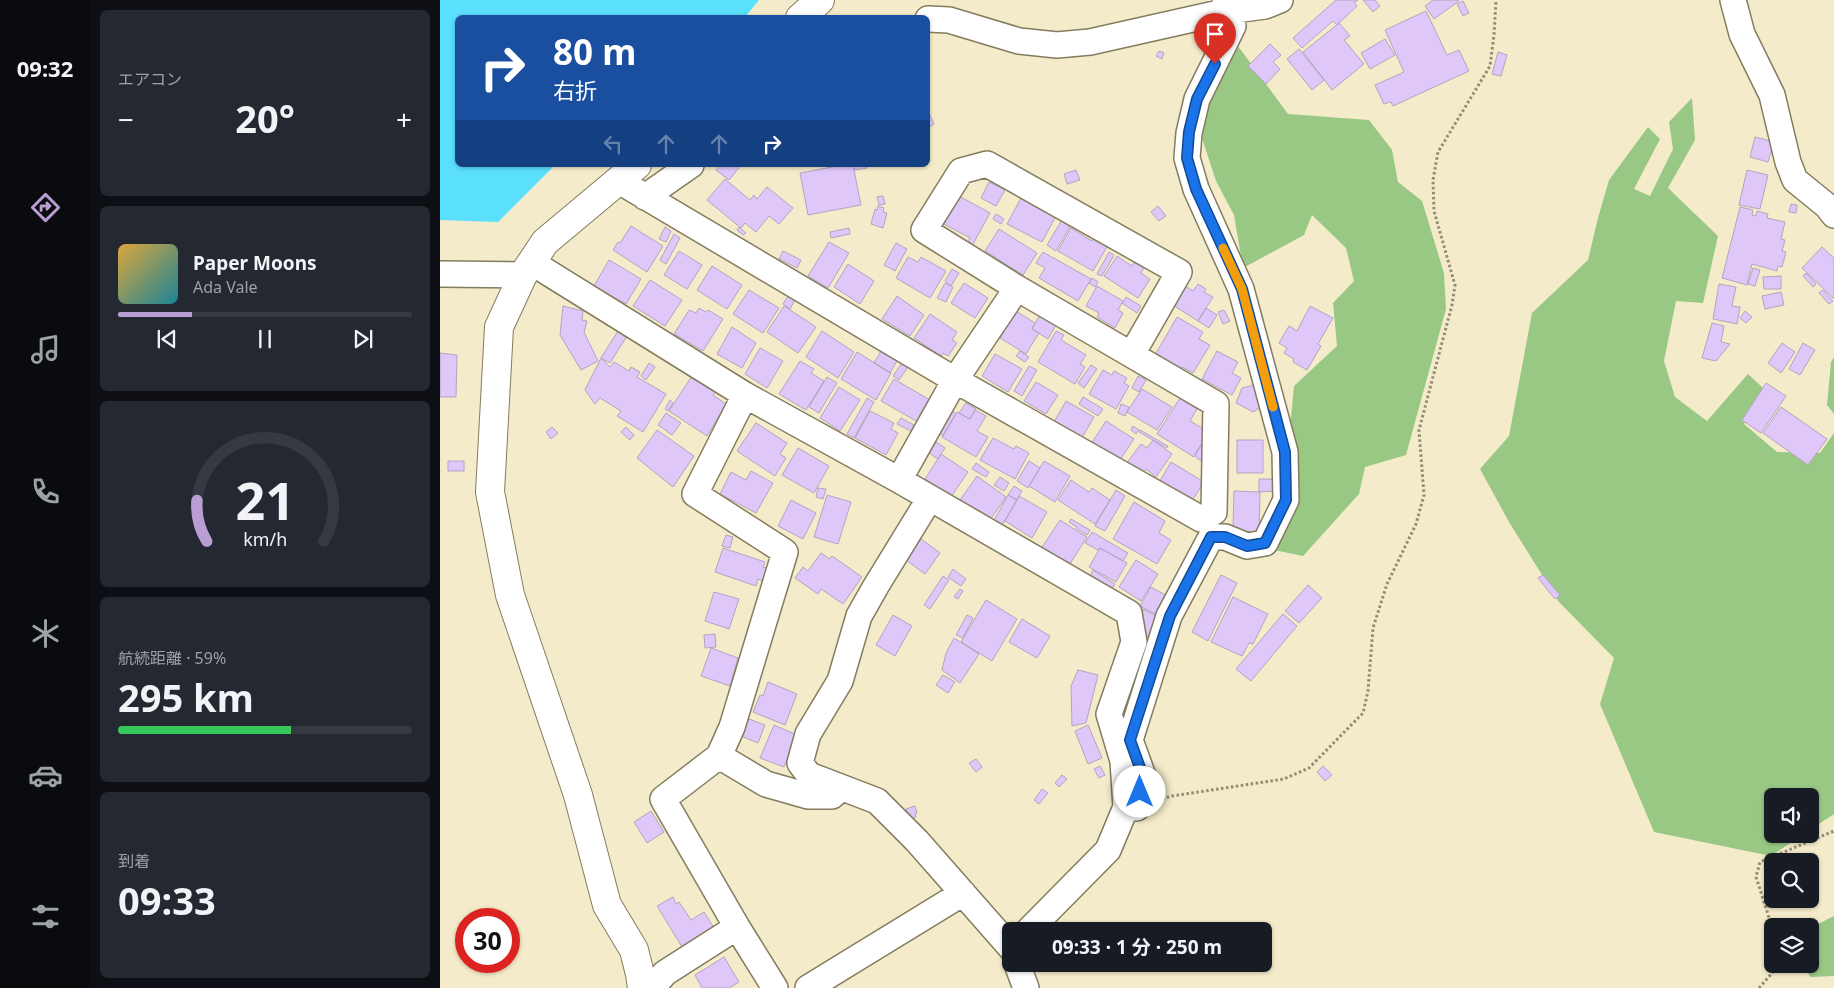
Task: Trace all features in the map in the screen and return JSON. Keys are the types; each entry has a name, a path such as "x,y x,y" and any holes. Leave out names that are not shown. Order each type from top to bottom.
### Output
{"street":[{"path":"803,15 820,0"},
{"path":"930,19 949,20 1019,41 1057,45 1090,42 1226,5 1265,6 1280,0"},
{"path":"1732,0 1742,34 1772,95 1788,162 1796,180 1827,206 1834,215"},
{"path":"642,988 634,950 607,905 578,795 510,595 490,492 499,327 527,268 545,242 628,173 645,197 1206,528 1247,546 1265,543 1286,500 1285,452 1242,289 1196,189 1187,158 1189,132 1197,99 1233,26 1226,5"},
{"path":"1037,922 1108,850 1131,808 1143,776 1130,740 1170,616 1214,512 1216,404 1017,288 924,230 961,171 987,164 1179,272 1132,354"},
{"path":"645,197 688,167"},
{"path":"440,274 527,268 745,395 899,480 1130,613 1134,642 1109,714 1123,761 1131,808"},
{"path":"899,480 955,380 1017,288"},
{"path":"745,395 695,494 785,552 732,726 719,756 663,799 737,927 775,988"},
{"path":"930,498 859,616 840,681 808,734 800,763 809,775 877,801 917,842 1002,938"},
{"path":"719,756 766,784 808,796 832,796 842,788"},
{"path":"808,988 963,893"},
{"path":"652,988 665,973 737,927"},
{"path":"1020,972 1026,988"}],"path":[{"path":"1131,808 1172,796 1284,779 1309,768 1363,713 1368,691 1373,628 1387,584 1416,524 1424,495 1419,430 1452,305 1455,285 1434,212 1433,180 1438,152 1490,66 1496,0"},
{"path":"1769,918 1756,877 1760,862 1834,832"},
{"path":"1759,988 1772,973"}],"green space":[{"path":"1235,42 1288,114 1369,120 1392,150 1398,182 1422,201 1444,273 1446,309 1406,455 1365,467 1359,494 1303,556 1274,550 1294,386 1337,346 1333,303 1354,281 1346,248 1312,215 1304,235 1243,268 1234,215 1216,181 1202,138 1211,89"},
{"path":"1692,98 1695,140 1668,188 1718,236 1703,303 1676,301 1664,361 1675,397 1707,421 1748,374 1763,388 1744,424 1777,452 1820,453 1834,433 1834,814 1819,824 1819,788 1764,788 1764,843 1790,843 1776,853 1764,853 1764,855 1654,832 1600,704 1614,658 1559,602 1509,522 1480,469 1509,436 1532,313 1588,260 1609,180 1648,127 1660,139 1634,189 1650,196 1673,149 1669,122"},
{"path":"1834,357 1834,414 1827,405 1831,362"},
{"path":"1834,916 1834,976 1811,977 1807,973 1819,973 1819,924"}],"water":[{"path":"440,0 759,0 747,15 455,15 455,167 553,167 498,222 440,220"}],"building":[{"path":"1336,0 1358,0 1354,3 1357,6 1337,25 1333,21 1302,48 1293,38"},
{"path":"1363,0 1375,0 1380,6 1373,12"},
{"path":"1433,0 1459,1 1434,19 1425,6"},
{"path":"1463,1 1469,13 1463,16 1457,4"},
{"path":"1426,11 1447,55 1459,50 1469,71 1393,106 1391,102 1384,104 1375,85 1404,72 1385,30"},
{"path":"1339,23 1350,36 1344,40 1364,64 1332,90 1303,52"},
{"path":"1385,39 1395,55 1370,69 1361,53"},
{"path":"1270,44 1281,55 1273,62 1280,69 1266,84 1248,66"},
{"path":"1299,49 1324,80 1312,90 1287,59"},
{"path":"1159,51 1164,53 1162,59 1156,56"},
{"path":"1498,52 1507,55 1501,76 1492,74"},
{"path":"930,115 934,124 930,127"},
{"path":"1755,137 1774,142 1768,162 1750,157"},
{"path":"718,167 739,167 729,180 716,170"},
{"path":"832,167 853,167 861,205 808,215 800,173"},
{"path":"853,167 867,167 867,168 854,170"},
{"path":"1076,170 1080,180 1067,184 1064,174"},
{"path":"1747,170 1768,175 1760,209 1739,205"},
{"path":"725,179 750,200 754,195 757,199 767,187 793,208 779,224 769,216 756,232 745,223 741,228 707,200"},
{"path":"989,182 1005,190 996,206 981,198"},
{"path":"883,196 885,204 879,205 877,197"},
{"path":"959,196 990,213 972,246 967,244 970,238 944,224"},
{"path":"1021,198 1056,216 1042,242 1007,224"},
{"path":"1791,204 1797,205 1796,213 1789,212"},
{"path":"878,206 884,208 883,212 887,213 883,228 871,224 875,209 877,210"},
{"path":"1158,206 1166,216 1159,221 1151,212"},
{"path":"1740,207 1753,210 1752,215 1756,216 1757,211 1768,214 1767,218 1785,222 1781,239 1785,240 1782,251 1786,252 1782,267 1778,266 1777,271 1752,264 1747,285 1722,278"},
{"path":"996,214 1004,219 1001,224 993,219"},
{"path":"1063,218 1072,223 1056,251 1047,245"},
{"path":"631,226 663,246 647,272 613,250"},
{"path":"665,227 671,231 666,242 659,239"},
{"path":"739,227 746,233 743,235 737,230"},
{"path":"849,228 850,234 831,238 830,232"},
{"path":"1071,228 1092,241 1094,237 1108,245 1093,271 1058,251"},
{"path":"999,229 1037,253 1023,275 985,251"},
{"path":"674,234 680,238 666,264 660,260"},
{"path":"829,242 849,253 828,288 808,276"},
{"path":"896,243 907,249 895,271 884,265"},
{"path":"1822,247 1834,258 1834,299 1802,268"},
{"path":"679,251 702,265 687,289 664,275"},
{"path":"783,251 801,260 797,268 779,259"},
{"path":"1043,252 1091,279 1078,301 1039,278 1045,268 1036,263"},
{"path":"1109,252 1114,255 1102,276 1097,274"},
{"path":"1117,256 1132,266 1134,262 1144,268 1141,273 1150,279 1138,298 1104,276"},
{"path":"908,257 918,262 921,257 946,271 930,298 896,278"},
{"path":"609,260 641,279 626,304 594,286"},
{"path":"848,264 874,281 860,304 834,287"},
{"path":"712,266 742,285 727,309 697,290"},
{"path":"1753,268 1760,270 1755,286 1748,284"},
{"path":"952,269 959,273 951,286 945,281"},
{"path":"1806,273 1816,284 1813,287 1803,276"},
{"path":"1781,276 1781,289 1764,289 1763,277"},
{"path":"1092,278 1098,282 1095,287 1089,283"},
{"path":"650,280 682,300 665,326 633,306"},
{"path":"945,283 953,287 946,302 937,298"},
{"path":"964,283 988,298 975,318 951,303"},
{"path":"1198,284 1206,289 1204,292 1213,297 1198,321 1173,305 1185,286 1193,291"},
{"path":"1719,284 1736,287 1732,306 1740,307 1737,324 1713,319"},
{"path":"1097,286 1123,301 1118,310 1123,313 1115,328 1097,317 1099,313 1086,306"},
{"path":"749,290 779,308 763,333 733,314"},
{"path":"1823,290 1833,301 1829,304 1819,293"},
{"path":"1781,292 1784,305 1765,309 1762,296"},
{"path":"788,296 795,300 790,309 783,304"},
{"path":"897,296 924,315 910,336 882,319"},
{"path":"1126,297 1141,306 1137,313 1122,303"},
{"path":"563,306 583,311 582,320 587,321 584,332 598,361 581,370 560,335"},
{"path":"784,306 816,327 798,353 767,332"},
{"path":"1310,306 1333,318 1318,344 1321,346 1307,370 1293,362 1294,359 1284,353 1287,348 1279,343 1289,326 1297,331"},
{"path":"699,308 706,312 708,310 723,319 703,351 674,334 689,310 696,313"},
{"path":"1206,308 1217,315 1209,328 1198,321"},
{"path":"1224,310 1230,321 1223,324 1218,312"},
{"path":"1016,311 1035,323 1032,329 1039,333 1026,354 1000,338"},
{"path":"1745,311 1752,317 1746,323 1740,318"},
{"path":"930,314 957,332 952,340 957,343 948,356 943,353 941,356 914,338"},
{"path":"1040,315 1056,325 1048,339 1032,329"},
{"path":"1177,317 1203,332 1199,339 1210,345 1193,373 1182,367 1180,370 1155,355"},
{"path":"1712,323 1724,326 1721,342 1730,344 1716,361 1702,358"},
{"path":"732,327 756,343 742,368 717,354"},
{"path":"618,331 627,336 610,363 601,358"},
{"path":"822,331 854,352 838,378 806,357"},
{"path":"1056,331 1064,335 1061,340 1086,355 1080,364 1085,367 1075,384 1038,362"},
{"path":"1782,343 1795,352 1781,373 1768,363"},
{"path":"1803,343 1815,350 1800,375 1789,369"},
{"path":"760,348 783,361 767,388 745,374"},
{"path":"881,351 897,361 890,373 874,363"},
{"path":"1020,351 1029,357 1025,362 1016,356"},
{"path":"1217,351 1238,362 1232,373 1241,378 1232,395 1202,379"},
{"path":"857,352 891,373 876,400 841,379"},
{"path":"440,353 457,355 456,397 440,397"},
{"path":"995,354 1022,369 1008,392 982,376"},
{"path":"601,358 610,367 614,362 629,371 631,367 640,372 637,377 666,394 643,432 617,416 621,411 600,398 595,404 585,390"},
{"path":"800,361 814,369 811,373 824,381 806,410 779,394"},
{"path":"649,363 655,367 646,380 641,376"},
{"path":"902,363 908,367 899,380 893,376"},
{"path":"1091,365 1097,369 1084,388 1078,383"},
{"path":"1029,366 1037,370 1022,396 1014,391"},
{"path":"1103,370 1112,375 1114,371 1127,378 1124,383 1129,386 1116,409 1089,394"},
{"path":"692,376 717,390 713,395 726,404 707,436 669,411"},
{"path":"1138,376 1146,380 1139,392 1132,388"},
{"path":"827,377 837,383 819,413 809,407"},
{"path":"894,379 930,400 918,422 881,401"},
{"path":"1036,382 1058,395 1046,414 1024,401"},
{"path":"1766,383 1786,396 1761,433 1742,420"},
{"path":"1255,385 1261,407 1253,412 1236,403 1242,388"},
{"path":"839,387 860,400 840,431 820,418"},
{"path":"1142,389 1172,407 1157,430 1127,412"},
{"path":"1083,397 1103,409 1098,416 1079,404"},
{"path":"867,398 874,402 854,438 847,434"},
{"path":"1180,398 1197,409 1190,421 1209,432 1194,457 1157,434"},
{"path":"670,400 673,403 668,411 665,409"},
{"path":"1066,401 1094,417 1082,438 1054,422"},
{"path":"966,403 976,409 970,419 959,413"},
{"path":"1121,404 1129,407 1125,416 1118,413"},
{"path":"1781,407 1827,439 1808,465 1763,433"},
{"path":"975,410 986,416 977,431 988,437 976,457 942,437 957,412 970,419"},
{"path":"870,411 894,423 891,429 898,433 886,455 855,438"},
{"path":"952,411 956,414 943,436 939,433"},
{"path":"666,413 681,423 672,435 658,425"},
{"path":"901,418 914,425 911,431 897,424"},
{"path":"1106,421 1134,439 1119,461 1091,444"},
{"path":"756,423 787,443 780,454 786,458 775,476 737,451"},
{"path":"1133,426 1139,430 1136,434 1131,430"},
{"path":"552,427 558,433 551,439 546,432"},
{"path":"626,427 634,435 630,440 621,432"},
{"path":"657,430 694,456 673,487 637,458"},
{"path":"1140,430 1168,446 1167,448 1139,432"},
{"path":"1208,434 1209,466 1197,458 1195,454"},
{"path":"993,438 1014,449 1016,446 1029,453 1015,479 980,460"},
{"path":"1153,440 1172,454 1156,477 1146,469 1142,475 1126,464 1141,444 1147,448"},
{"path":"1237,440 1263,440 1263,473 1237,473"},
{"path":"936,442 945,448 938,459 929,453"},
{"path":"798,448 829,466 814,493 782,475"},
{"path":"941,454 968,472 951,497 925,479"},
{"path":"448,461 464,461 464,471 448,471"},
{"path":"1029,461 1040,468 1028,488 1017,481"},
{"path":"1044,461 1070,476 1055,502 1029,486"},
{"path":"1171,462 1204,482 1190,504 1158,484"},
{"path":"976,463 989,472 986,477 972,469"},
{"path":"751,471 773,483 756,513 720,494 731,472 746,480"},
{"path":"977,476 1006,497 990,520 960,500"},
{"path":"1000,477 1009,483 1004,491 994,485"},
{"path":"1259,479 1275,479 1275,491 1259,492"},
{"path":"1071,480 1089,492 1092,488 1110,500 1095,524 1058,500"},
{"path":"1014,486 1022,491 1017,500 1008,495"},
{"path":"818,488 826,489 823,499 816,497"},
{"path":"1116,490 1125,496 1105,531 1095,526"},
{"path":"1234,491 1260,492 1259,535 1238,534 1233,529"},
{"path":"827,495 851,502 838,544 814,537"},
{"path":"1008,495 1017,500 1001,527 993,522"},
{"path":"1019,496 1047,512 1032,538 1005,521"},
{"path":"791,500 816,513 803,539 778,526"},
{"path":"1134,502 1165,521 1159,533 1171,540 1157,564 1113,539"},
{"path":"1071,519 1090,530 1087,535 1069,522"},
{"path":"1060,520 1087,537 1068,567 1041,549"},
{"path":"1092,532 1128,553 1123,561 1100,548 1098,550 1085,543"},
{"path":"726,535 733,537 730,548 722,546"},
{"path":"921,539 940,553 925,574 906,560"},
{"path":"723,548 765,562 763,567 768,568 763,581 758,579 756,586 715,572"},
{"path":"1100,548 1127,563 1116,582 1089,567"},
{"path":"821,553 830,559 832,556 862,577 843,604 821,589 818,594 795,578 803,567 808,571"},
{"path":"1136,560 1158,574 1141,601 1119,587"},
{"path":"953,569 966,579 961,586 948,577"},
{"path":"1093,570 1115,584 1111,591 1089,578"},
{"path":"1221,575 1237,583 1208,641 1192,632"},
{"path":"1543,575 1560,595 1555,599 1538,578"},
{"path":"943,576 949,580 930,609 924,605"},
{"path":"1308,585 1322,598 1299,623 1285,611"},
{"path":"1151,587 1169,597 1159,616 1140,606"},
{"path":"960,589 963,591 958,599 954,597"},
{"path":"714,592 739,599 729,629 705,621"},
{"path":"1233,597 1268,614 1253,644 1249,643 1242,656 1211,642"},
{"path":"986,600 1017,619 992,661 961,642"},
{"path":"1143,609 1160,618 1144,659 1134,655"},
{"path":"1283,614 1297,626 1251,681 1236,669"},
{"path":"893,615 912,626 895,656 876,645"},
{"path":"967,615 973,618 963,638 956,635"},
{"path":"1022,619 1050,636 1037,658 1009,642"},
{"path":"715,634 716,647 705,648 704,635"},
{"path":"954,638 979,654 960,683 942,670 946,653"},
{"path":"711,648 738,658 730,686 701,676"},
{"path":"1078,670 1098,675 1086,723 1072,726 1071,686"},
{"path":"943,675 955,682 948,693 936,685"},
{"path":"768,682 797,694 785,725 753,712 760,695 763,696"},
{"path":"749,719 765,725 758,743 741,736"},
{"path":"774,725 797,735 784,767 760,758"},
{"path":"1088,725 1102,758 1088,764 1075,731"},
{"path":"976,759 982,767 976,772 969,763"},
{"path":"1100,766 1105,775 1099,778 1094,769"},
{"path":"1323,766 1332,775 1325,781 1317,772"},
{"path":"1062,775 1067,779 1059,787 1055,783"},
{"path":"1042,789 1048,793 1039,804 1034,800"},
{"path":"915,806 916,817 911,818 910,815 908,816 906,809"},
{"path":"651,811 664,832 647,843 634,822"},
{"path":"673,897 676,904 679,902 691,920 704,912 714,928 682,947 657,906"},
{"path":"724,957 739,982 729,988 702,988 695,975"}],"slow traffic":[{"path":"1223,248 1242,289 1273,407"}],"route":[{"path":"1140,792 1143,776 1130,740 1170,616 1211,537 1225,537 1247,546 1265,543 1286,500 1285,452 1242,289 1196,189 1187,158 1189,132 1197,99 1215,64"}]}
